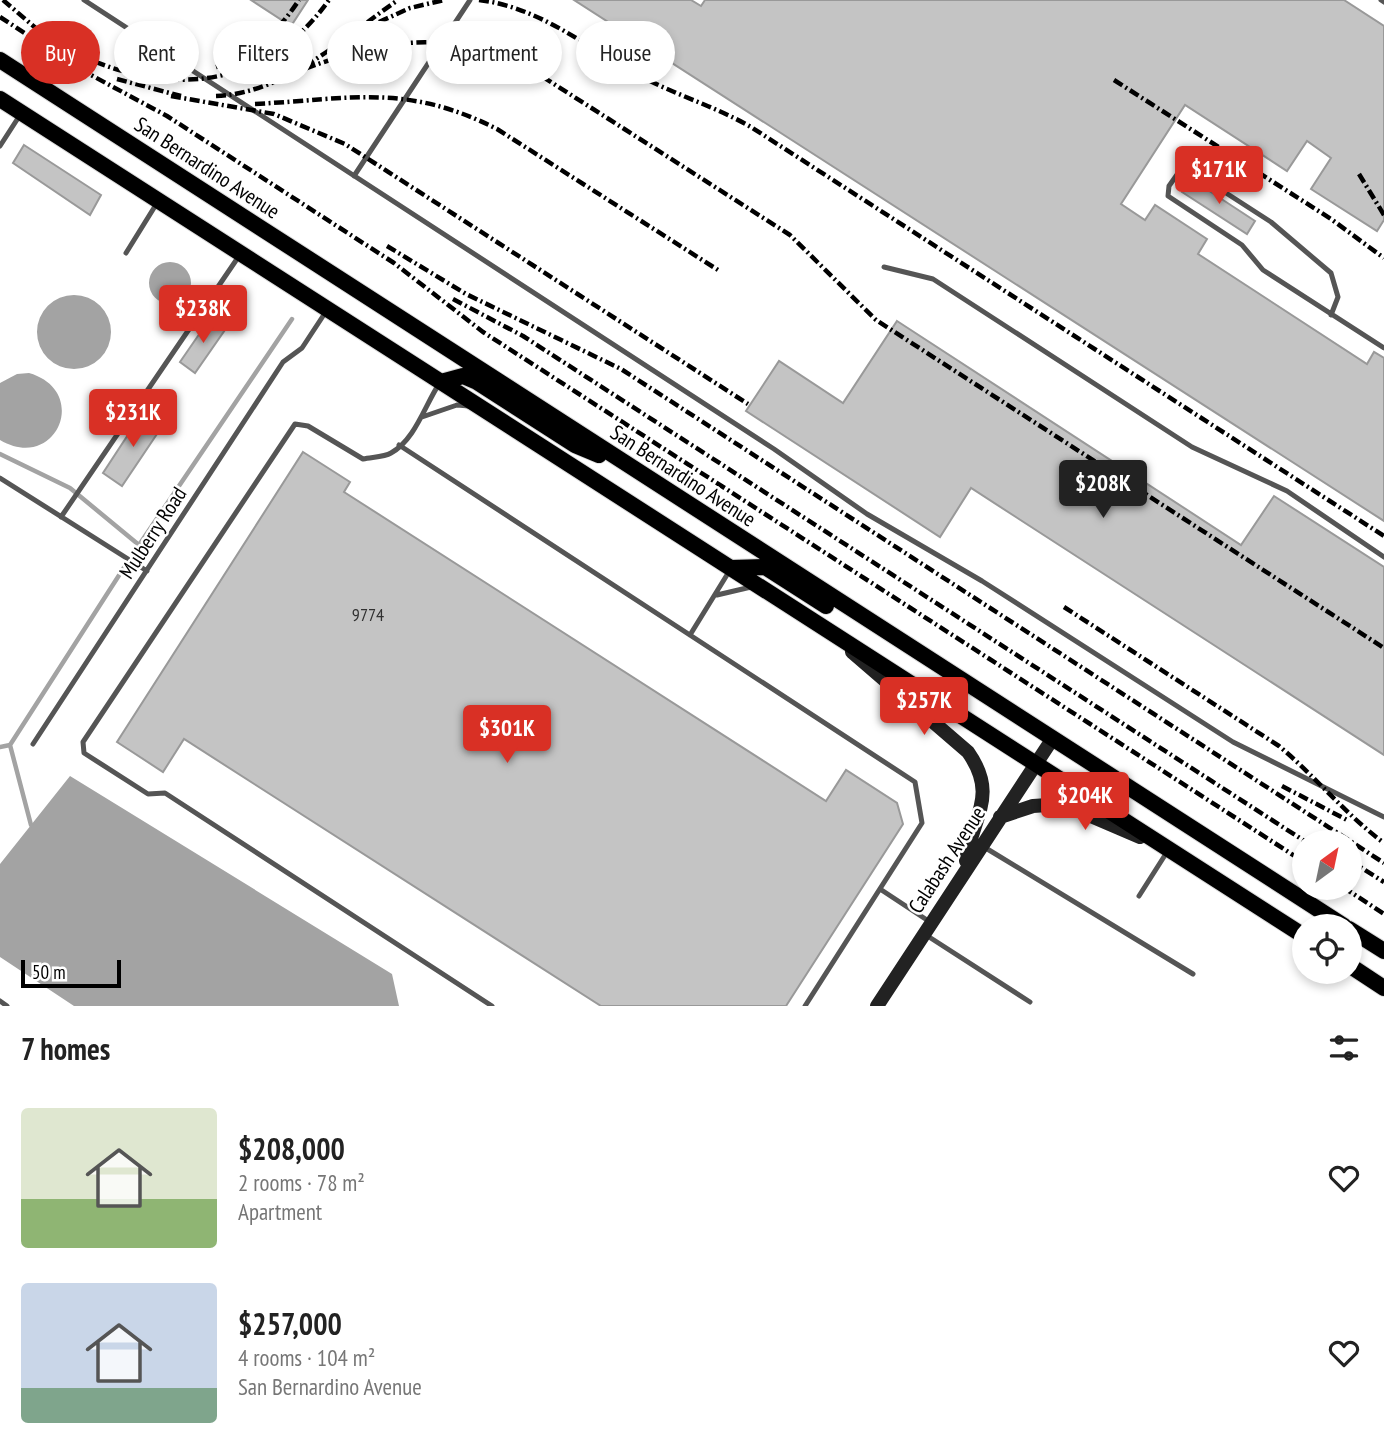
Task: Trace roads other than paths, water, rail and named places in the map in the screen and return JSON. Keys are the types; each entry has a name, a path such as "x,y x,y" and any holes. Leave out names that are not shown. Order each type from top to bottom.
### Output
{"main road":[{"name":"San Bernardino Avenue","path":"0,60 1325,914"},
{"path":"0,99 1292,928"},
{"path":"441,382 463,376 477,382 575,445 634,468"},
{"path":"731,568 765,567 864,630 929,659"},
{"path":"1362,937 1384,951"},
{"path":"1362,974 1384,988"}],"street":[{"path":"821,626 968,752 979,768 984,787 983,807 968,849 965,869"},
{"name":"Calabash Avenue","path":"877,1006 1054,738"},
{"path":"1000,817 1033,806 1063,804 1168,849"}],"lane":[{"path":"84,0 762,442 867,514 982,581 1233,743 1384,817"},
{"path":"354,176 470,0"},
{"path":"0,146 22,113"},
{"path":"1331,315 1338,297 1331,273 1271,222 1192,171 1181,169 1170,186 1168,196 1242,245 1263,270 1331,315 1384,348"},
{"path":"126,253 159,201"},
{"path":"61,517 240,253"},
{"path":"884,267 933,279 1192,447 1287,491 1384,557"},
{"name":"Mulberry Road","path":"33,744 283,362 302,348 327,309"},
{"path":"441,382 424,405 422,417 390,453 363,459 308,426 295,424 83,742 85,753 148,794 164,793 492,1006"},
{"path":"422,417 457,405 480,407"},
{"path":"399,446 915,782 922,822 805,1006"},
{"path":"0,478 147,571"},
{"path":"690,635 717,595 731,568"},
{"path":"717,595 758,585"},
{"path":"981,845 1194,974"},
{"path":"1139,896 1168,849"},
{"path":"880,889 928,928 1030,1002"},
{"path":"0,1001 7,1006"}],"waterway":[{"path":"137,548 292,319"},
{"path":"0,454 70,488 139,545"},
{"path":"31,825 10,745 125,566"},
{"path":"0,747 10,745"}],"railway":[{"path":"3,0 28,21"},
{"path":"283,21 299,0"},
{"path":"100,64 135,74 171,79 206,78 240,70 272,55 302,31 329,0"},
{"path":"216,96 242,93 290,74 335,46 398,0"},
{"path":"381,21 410,8 444,0"},
{"path":"479,0 503,5 546,21 648,80 751,127 1384,536"},
{"path":"0,17 78,68 167,116 394,263 483,332 1292,854"},
{"path":"313,66 379,47 437,43 466,46 529,68 790,235 876,320 1384,648"},
{"path":"1114,80 1331,219 1384,258"},
{"path":"136,84 181,96"},
{"path":"171,96 274,114 345,144 748,404"},
{"path":"255,104 378,97 434,105 464,115 497,129 718,270"},
{"path":"1359,174 1384,215"},
{"path":"387,246 466,294 621,369 1384,863"},
{"path":"453,299 523,336 1292,833"},
{"path":"1064,607 1279,746 1356,820 1384,843"},
{"path":"1282,786 1347,820"},
{"path":"1362,868 1384,882"},
{"path":"1362,900 1384,914"}]}
